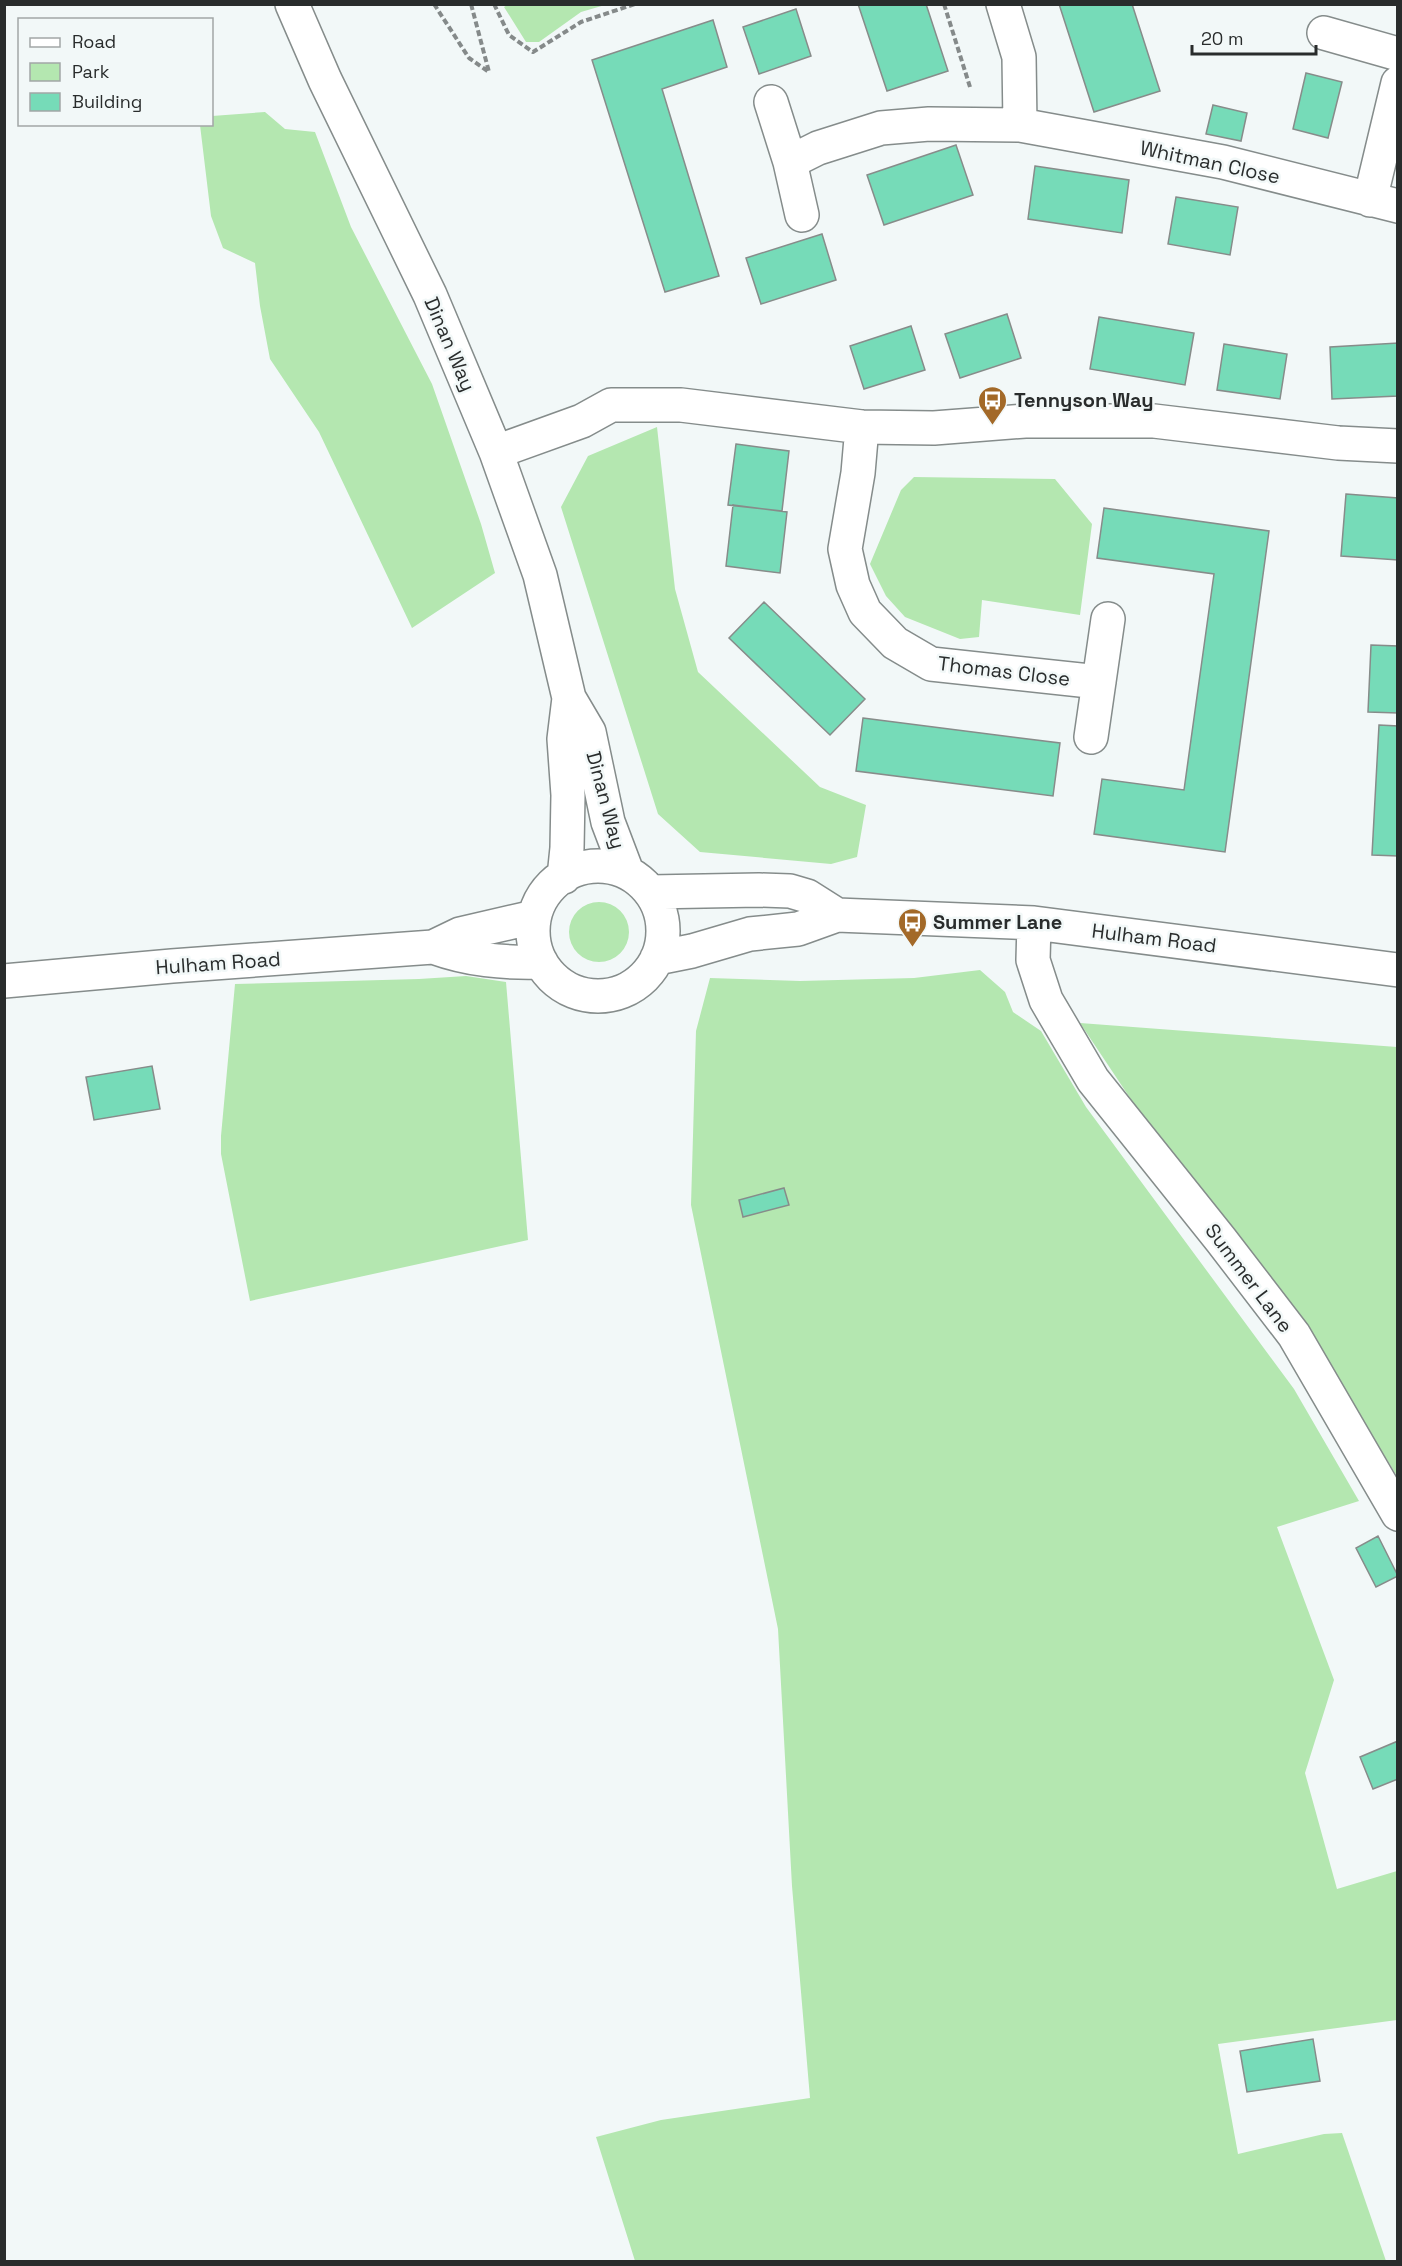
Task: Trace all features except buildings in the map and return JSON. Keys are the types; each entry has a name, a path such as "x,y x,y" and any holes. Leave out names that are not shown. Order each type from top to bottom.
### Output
{"street":[{"name":"Dinan Way","path":"292,4 325,80 430,295 496,452 540,575 569,698 589,732 608,822 638,882"},
{"path":"1003,4 1019,57 1020,125"},
{"path":"1324,33 1398,54"},
{"path":"1384,203 1398,83"},
{"path":"771,102 790,162 802,215"},
{"name":"Whitman Close","path":"790,162 818,148 881,128 929,124 1020,125 1223,162 1384,203"},
{"path":"496,452 582,421 611,405 681,405 862,427 934,428 1025,421 1154,421 1338,443 1398,446"},
{"name":"Thomas Close","path":"862,427 858,473 845,549 853,585 865,612 895,644 931,664 1100,682"},
{"name":"Thomas Close","path":"1091,737 1108,619"},
{"name":"Dinan Way","path":"564,877 568,805 564,739 569,698"},
{"path":"638,882 661,912 663,939 654,965 635,985 610,996 583,995 558,983 541,962 533,936 534,917 551,885 573,870 600,865 638,882 790,891 807,896 837,915"},
{"name":"Hulham Road","path":"657,958 692,951 750,934 798,929 837,915 1035,923 1398,970"},
{"name":"Hulham Road","path":"4,981 432,947 460,934 534,917"},
{"name":"Summer Lane","path":"1035,923 1033,960 1046,1000 1094,1080 1293,1335 1398,1514"},
{"name":"Hulham Road","path":"432,947 462,957 488,961 541,962"}],"path":[{"path":"434,4 469,58 489,72 471,4"},
{"path":"494,4 509,35 533,52 581,22 635,4"},
{"path":"944,4 972,94 975,124"}],"green space":[{"path":"507,5 605,5 581,12 539,42 526,42 504,7"},
{"path":"265,112 285,129 315,132 351,227 432,384 481,524 495,573 412,628 319,432 270,359 255,263 223,248 211,216 200,126 213,126 213,116"},
{"path":"657,427 675,589 698,672 820,787 866,805 857,857 831,864 700,852 658,814 561,507 588,456"},
{"path":"914,477 1055,479 1092,524 1080,615 982,600 979,637 960,639 905,617 886,596 870,564 901,490"},
{"path":"599,902 616,907 624,915 629,932 624,949 616,957 599,962 582,957 574,949 569,932 574,915 582,907"},
{"path":"980,970 1005,992 1013,1012 1041,1031 1086,1107 1294,1389 1359,1501 1277,1527 1334,1680 1305,1773 1337,1889 1397,1871 1397,2020 1218,2044 1238,2154 1324,2134 1342,2133 1386,2261 635,2261 596,2137 661,2120 810,2098 792,1886 778,1629 691,1205 696,1031 710,978 800,981 914,978"},
{"path":"466,976 506,982 528,1240 250,1301 221,1154 235,984"},
{"path":"1080,1023 1397,1047 1397,1476 1293,1308 1144,1119"}],"place":[{"name":"Tennyson Way","path":"993,426"},
{"name":"Summer Lane","path":"912,948"}]}
